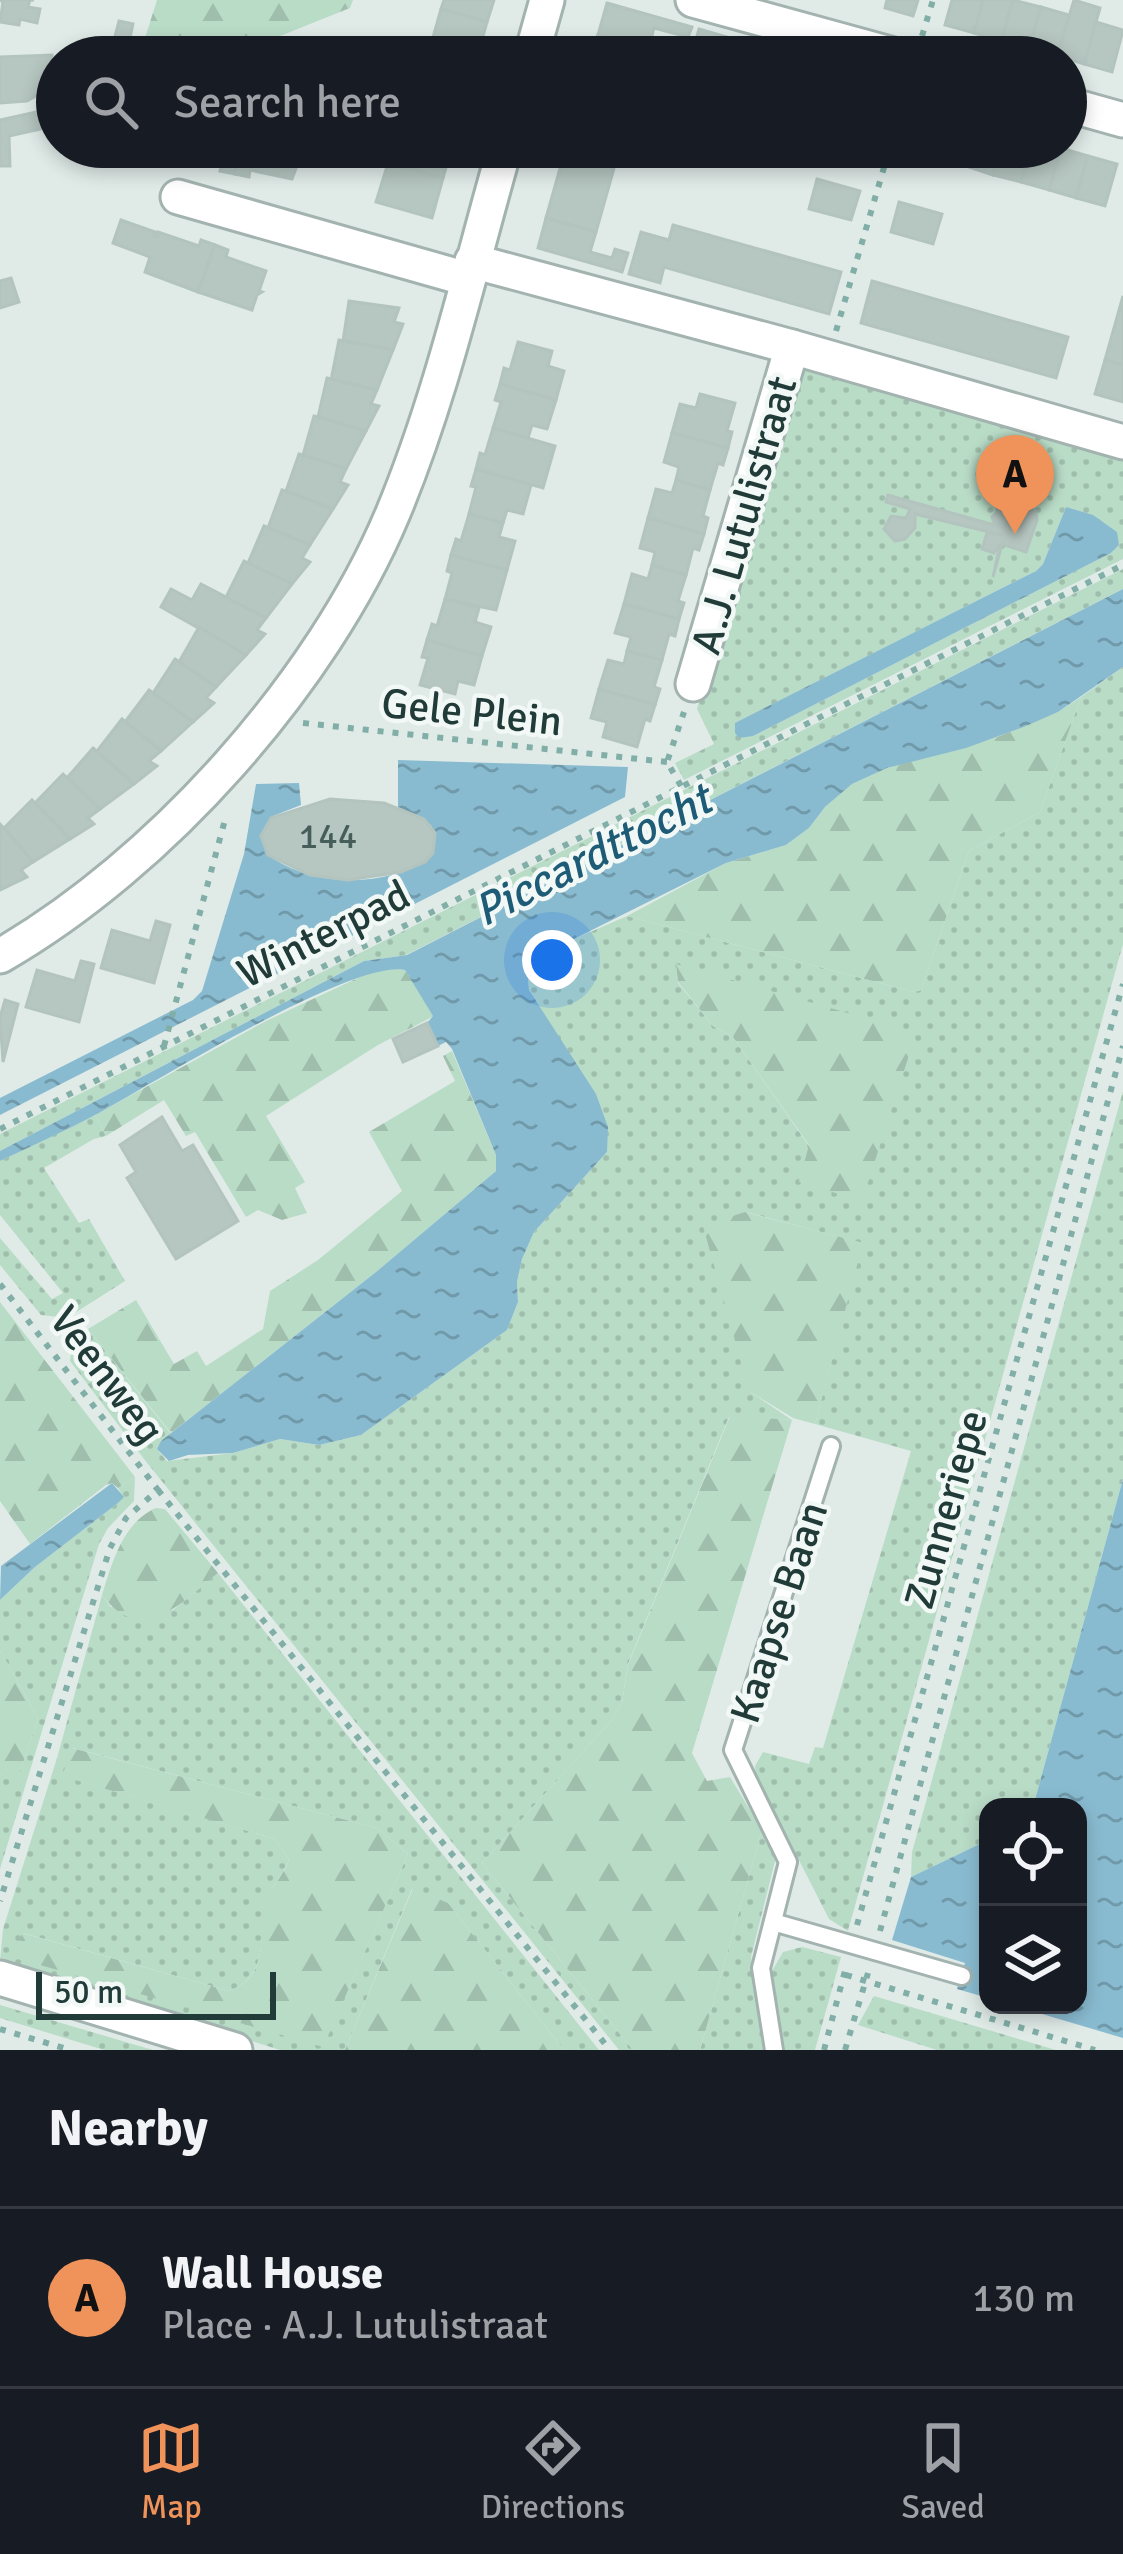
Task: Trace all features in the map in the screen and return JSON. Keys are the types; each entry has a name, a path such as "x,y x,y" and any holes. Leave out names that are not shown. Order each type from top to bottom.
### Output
{"street":[{"path":"537,36 548,0"},
{"path":"693,0 856,36"},
{"path":"1087,110 1123,120"},
{"path":"0,956 27,941 137,856 270,720 351,598 392,515 430,414 499,168"},
{"name":"A.J. Lutulistraat","path":"178,197 792,347 1123,442"},
{"name":"A.J. Lutulistraat","path":"693,684 792,347"},
{"path":"0,1978 235,2050"}],"lane":[{"name":"Kaapse Baan","path":"774,2050 760,1968 788,1862 733,1750 831,1445"},
{"path":"773,1922 962,1976"}],"path":[{"path":"916,36 933,0"},
{"path":"829,358 884,168"},
{"name":"Winterpad","path":"0,1129 1123,565"},
{"path":"681,786 667,762 693,684"},
{"name":"Gele Plein","path":"270,720 667,762"},
{"path":"164,1046 226,812"},
{"name":"Zunneriepe","path":"824,2050 1123,984"},
{"path":"845,2050 1123,1046"},
{"name":"Veenweg","path":"0,1284 158,1490 125,1518 110,1548 0,1901"},
{"path":"158,1490 610,2050"},
{"path":"844,1975 1095,2050"},
{"path":"0,2029 70,2050"}],"green space":[{"path":"157,0 353,0 350,8 280,36 146,36"},
{"path":"796,361 1123,454 1123,559 684,780 675,763 714,744 697,709","holes":["1066,507 1119,545 753,736 736,723 1036,571"]},
{"path":"1123,569 1123,589 406,955 364,961 0,1151 0,1134"},
{"path":"1123,667 1123,944 848,1931 829,1919 755,1766 763,1752 809,1764 815,1747 823,1748 911,1451 815,1424 862,1243 746,1212 749,1391 792,1420 729,1417 628,1664 622,1703 482,1863 633,2050 619,2050 144,1459 70,1361 72,1346 88,1329 171,1434 157,1449 167,1461 233,1453 280,1439 319,1445 361,1435 507,1330 518,1302 522,1259 534,1232 607,1152 529,990 528,978 550,955 627,916 914,992 921,990 969,851 1040,812 1081,697","holes":["676,964 862,1200 809,1146 733,1037 713,1026 678,983"]},
{"path":"1081,697 1040,812 969,851 921,990 914,992 627,916 726,863 786,845 852,784 887,768 997,737 1058,712"},
{"path":"676,964 897,1027 911,1049 862,1201 799,1182 809,1145 733,1037 713,1026 678,982"},
{"path":"388,968 405,970 434,1016 378,1045 266,1116 305,1182 295,1188 307,1213 282,1220 258,1210 246,1217 195,1132 186,1136 164,1100 106,1136 95,1115 266,1021"},
{"path":"452,1051 496,1155 496,1171 171,1433 88,1329 136,1300 174,1364 197,1351 206,1366 263,1329 270,1291 318,1260 402,1191 369,1132 455,1081 443,1056"},
{"path":"1123,1091 1123,1479 1035,1798 979,1798 979,1844 911,1877 912,1852"},
{"path":"95,1115 106,1136 44,1168 79,1223 89,1219 125,1281 67,1318 41,1315 0,1265 0,1238 52,1299 63,1293 0,1215 0,1161"},
{"path":"745,1212 863,1243 815,1424 793,1418 749,1391 703,1226"},
{"path":"0,1302 135,1477 118,1488 106,1485 30,1544 0,1501"},
{"path":"730,1416 792,1420 692,1753 707,1781 730,1777 762,1830 700,2050 633,2050 482,1863 622,1703 628,1665"},
{"path":"135,1477 134,1501 99,1544 0,1869 0,1775 17,1780 38,1718 0,1650 0,1600 118,1503 123,1497 118,1488"},
{"path":"156,1508 165,1509 218,1573 161,1615 132,1618 102,1595 127,1533"},
{"path":"218,1573 599,2050 564,2050 448,1903 412,1889 345,2050 280,2050 0,1961 3,1929 102,1595 111,1607 173,1610","holes":["73,1748 377,1828 408,1854 323,2046 17,1958 23,1933 229,1991 242,1984 257,1965 267,1902 289,1860 275,1839 63,1776"]},
{"path":"0,1650 38,1718 17,1781 0,1775"},
{"path":"72,1748 377,1828 408,1854 323,2047 16,1958 22,1933 229,1991 253,1973 269,1895 289,1860 275,1839 62,1776"},
{"path":"762,1830 775,1861 751,1957 765,2050 700,2050"},
{"path":"413,1888 448,1903 564,2050 345,2050"},
{"path":"802,1947 841,1957 815,2050 785,2050 772,1971 783,1952"},
{"path":"874,1996 1056,2050 937,2050 858,2025"},
{"path":"0,2005 153,2050 104,2050 0,2018"}],"water":[{"path":"1066,507 1093,515 1117,532 1119,545 753,736 739,738 735,733 735,723 1036,571"},
{"path":"1123,589 1123,667 1058,712 966,748 887,768 852,784 786,845 726,863 574,939 528,978 529,990 596,1094 608,1127 607,1152 534,1232 522,1259 518,1302 507,1330 361,1435 319,1445 280,1439 233,1453 169,1461 157,1449 161,1441 496,1171 496,1155 452,1049 446,1042 438,1046 427,1023 433,1016 405,970 379,972 300,1003 99,1113 0,1161 0,1151 364,961 407,955"},
{"path":"398,760 628,767 625,797 0,1115 0,1098 193,1000 202,991 244,854 256,784 299,783 301,805 273,816 261,836 268,855 286,866 326,878 370,879 429,858 436,839 431,825 398,807"},
{"path":"1123,1479 1123,2038 1042,2014 1087,2014 1087,1798 1035,1798"},
{"path":"112,1483 124,1497 0,1600 1,1566"},
{"path":"979,1844 979,1995 957,1989 965,1963 892,1940 911,1877"}],"building":[{"path":"0,0 30,0 28,7 40,9 37,23 0,22"},
{"path":"444,0 494,0 487,22 441,9"},
{"path":"887,0 918,0 913,16 885,8"},
{"path":"952,0 983,0 974,33 945,25"},
{"path":"983,0 1013,0 1002,36 974,33"},
{"path":"1013,0 1041,7 1033,36 1002,36"},
{"path":"1074,0 1100,8 1087,54 1087,36 1063,36"},
{"path":"607,3 692,27 688,36 654,28 652,36 598,35"},
{"path":"1041,7 1069,15 1063,36 1033,36"},
{"path":"441,9 487,22 483,36 433,36"},
{"path":"119,21 133,24 130,36 115,36"},
{"path":"1096,22 1123,30 1112,72 1087,65"},
{"path":"699,29 724,36 697,36"},
{"path":"36,56 36,96 0,103 0,57"},
{"path":"36,112 36,130 9,136 10,166 0,166 0,120"},
{"path":"1088,156 1117,164 1105,206 1076,198"},
{"path":"236,168 296,168 292,179 250,170 249,177 235,174"},
{"path":"386,168 443,178 432,218 376,202"},
{"path":"408,168 446,168 443,178"},
{"path":"560,168 614,168 596,232 546,218"},
{"path":"995,168 1025,168 1021,182 993,175"},
{"path":"1025,168 1055,168 1049,190 1021,182"},
{"path":"1055,168 1085,168 1076,198 1049,190"},
{"path":"817,179 860,191 851,220 809,209"},
{"path":"899,202 942,214 933,244 891,232"},
{"path":"546,218 596,232 590,252 612,258 615,249 628,253 622,272 538,248"},
{"path":"121,220 155,232 157,237 158,232 199,246 201,240 215,245 198,292 145,272 150,257 113,243"},
{"path":"673,225 841,272 829,314 664,267 660,283 629,274 641,232 669,240"},
{"path":"215,245 228,250 226,257 266,271 252,310 198,292"},
{"path":"11,278 19,302 0,308 0,281"},
{"path":"872,281 1068,337 1056,378 861,323"},
{"path":"1123,296 1123,365 1105,360"},
{"path":"349,301 399,308 394,322 403,324 393,350 343,341"},
{"path":"339,340 393,350 377,390 331,380"},
{"path":"518,342 552,351 548,366 564,371 556,400 500,384 504,368 510,370"},
{"path":"1105,360 1123,365 1123,402 1095,394"},
{"path":"327,378 377,390 371,404 379,406 366,431 318,417"},
{"path":"500,384 556,400 547,429 532,425 528,438 493,428 501,402 495,400"},
{"path":"700,394 735,403 727,431 732,432 728,448 672,433 680,404 696,408"},
{"path":"314,416 366,431 346,469 303,455"},
{"path":"493,428 555,446 543,488 476,469"},
{"path":"672,433 728,448 710,490 676,480 679,467 664,462"},
{"path":"299,454 346,469 340,482 348,485 333,509 286,491"},
{"path":"476,469 531,485 523,514 507,510 503,523 469,514"},
{"path":"676,480 710,490 704,534 648,518 656,489 672,493"},
{"path":"282,490 333,509 310,545 268,528"},
{"path":"1015,491 1012,507 1029,508 1036,512 1037,520 1026,552 1002,544 993,577 1000,544 994,553 982,549 987,533 1002,535 915,514 915,528 905,539 895,541 884,529 891,516 906,518 910,509 886,502 888,495 1005,528 992,517 998,512 1007,520 1009,512 997,510 1002,494 1010,496 1011,506"},
{"path":"469,514 503,523 499,537 515,541 507,570 451,555"},
{"path":"648,518 704,534 699,550 693,548 686,575 652,565 655,552 640,548"},
{"path":"264,526 310,545 302,558 310,562 292,584 248,563"},
{"path":"451,555 507,570 496,610 445,599"},
{"path":"244,561 292,584 266,618 226,597"},
{"path":"652,565 686,575 678,601 684,603 679,619 624,604 632,574 648,579"},
{"path":"201,584 266,618 257,630 265,634 246,655 161,607 171,589 192,600"},
{"path":"445,599 479,608 475,622 491,627 482,656 427,640"},
{"path":"624,604 679,619 662,660 627,651 631,637 615,633"},
{"path":"199,627 246,655 216,687 179,662"},
{"path":"427,640 482,656 474,685 458,681 455,694 420,685 428,658 422,657"},
{"path":"627,651 662,660 654,687 660,689 655,705 599,689 608,660 624,664"},
{"path":"175,659 216,687 206,698 214,703 193,722 153,693"},
{"path":"599,689 655,705 650,721 645,719 637,747 603,737 607,722 591,718"},
{"path":"149,690 193,722 161,751 125,722"},
{"path":"122,719 161,751 149,761 157,766 134,784 97,751"},
{"path":"93,748 134,784 100,809 67,778"},
{"path":"63,774 100,809 88,818 94,824 70,839 35,803"},
{"path":"330,799 384,803 424,819 435,833 433,853 425,862 401,872 348,880 310,875 268,855 261,836 271,818"},
{"path":"32,800 70,839 33,862 4,828"},
{"path":"0,824 33,862 21,870 27,877 0,890"},
{"path":"156,921 170,925 154,983 101,968 112,930 150,941"},
{"path":"81,961 94,964 79,1022 26,1007 37,970 75,981"},
{"path":"5,1000 18,1004 3,1062 0,1017"},
{"path":"427,1023 438,1046 403,1062 393,1039"},
{"path":"162,1117 182,1151 193,1145 238,1221 176,1259 127,1178 136,1172 120,1145"}],"place":[{"name":"Wall House","path":"1015,534"}],"water label":[{"name":"Piccardttocht","path":"592,854"}]}
